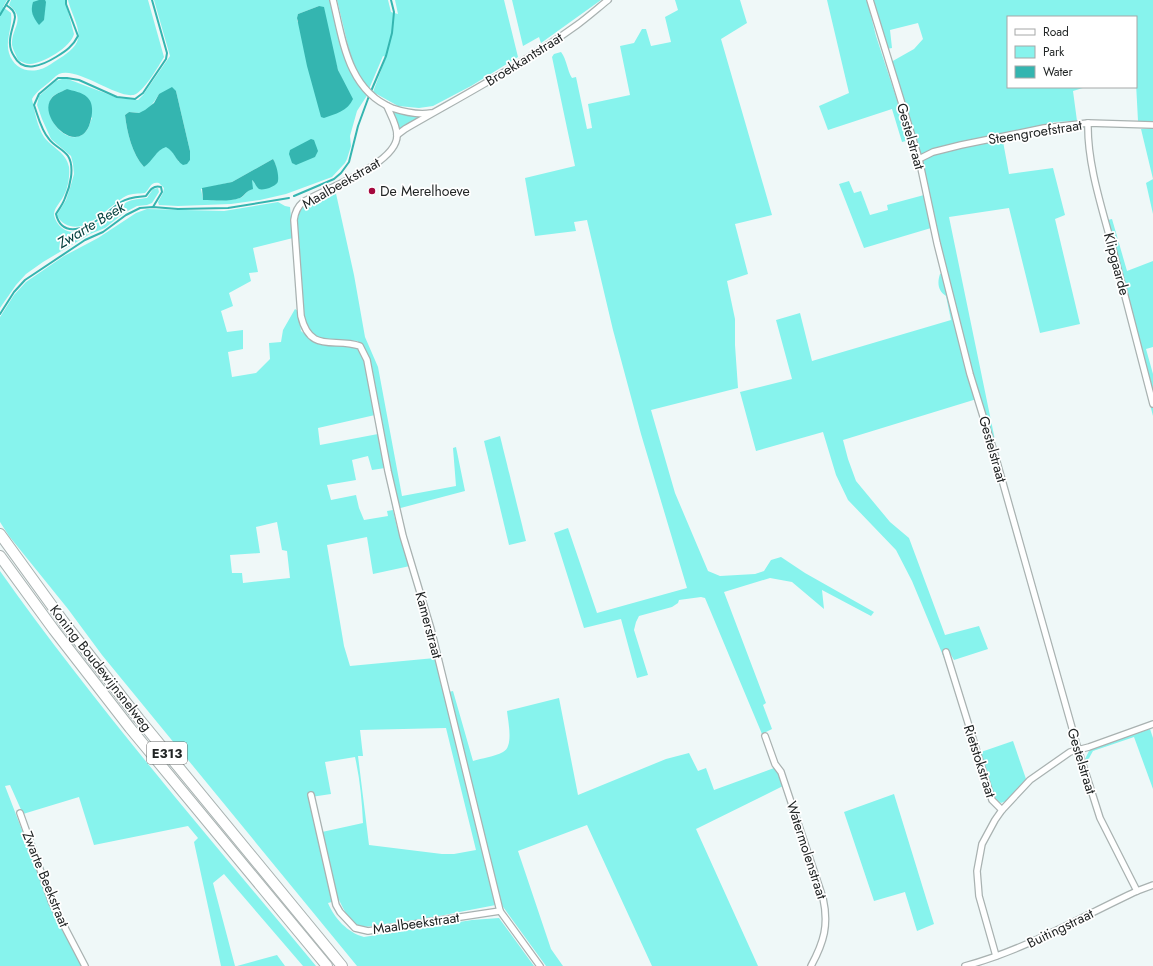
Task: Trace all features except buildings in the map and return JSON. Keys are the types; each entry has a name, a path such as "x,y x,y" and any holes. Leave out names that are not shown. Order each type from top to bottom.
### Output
{"highway":[{"name":"Koning Boudewijnsnelweg","path":"0,534 63,621 139,719 342,966"},
{"name":"Koning Boudewijnsnelweg","path":"0,556 54,630 130,728 327,966"}],"street":[{"path":"333,0 351,69 367,92 387,106 397,135"},
{"name":"Broekkantstraat","path":"397,135 464,96 554,40 578,24 608,0"},
{"name":"Gestelstraat","path":"870,0 919,158 937,242 970,374 995,455 1078,749 1100,818 1137,891"},
{"name":"Broekkantstraat","path":"387,106 407,112 435,112"},
{"name":"Steengroefstraat","path":"919,158 933,152 1044,128 1088,123 1153,125"},
{"name":"Klipgaarde","path":"1088,123 1088,137 1096,183 1153,404"},
{"name":"Maalbeekstraat","path":"301,316 294,220 295,212 302,202 339,185 382,160 392,150 397,135"},
{"name":"Kamerstraat","path":"301,316 303,326 310,336 318,341 326,343 353,344 360,346 367,360 388,471 403,536 431,629 500,910 540,966"},
{"name":"Rietstokstraat","path":"946,652 992,800 1002,810 982,844 977,871 980,896 996,956"},
{"path":"1002,810 1030,780 1070,752 1090,747 1153,724"},
{"name":"Watermolenstraat","path":"765,736 774,764 781,772 826,910 823,940 811,966"},
{"name":"Maalbeekstraat","path":"311,795 336,905 340,912 355,928 368,931 500,910"},
{"name":"Zwarte Beekstraat","path":"20,813 52,903 85,966"},
{"name":"Buitingstraat","path":"965,966 1016,950 1137,891 1153,885"},
{"path":"988,960 990,966"}],"green space":[{"path":"0,0 7,0 3,7 11,13 8,43 9,53 17,66 26,70 31,71 45,68 67,54 77,42 79,35 77,25 68,0 148,0 164,57 148,82 136,94 129,95 120,93 88,79 67,73 59,74 32,99 38,124 44,137 65,158 69,167 69,178 66,190 54,212 56,221 62,228 70,232 87,228 96,224 127,202 147,198 153,189 158,188 159,192 152,203 137,206 124,213 105,228 90,234 26,274 16,285 0,308"},
{"path":"11,0 65,0 74,34 72,39 56,54 42,61 30,64 18,60 12,45 12,39 18,19 14,10 9,5"},
{"path":"154,0 332,0 347,64 355,80 368,94 357,111 350,136 351,146 345,163 332,177 286,194 260,200 231,204 178,206 159,205 158,202 164,188 159,183 154,183 145,193 133,194 119,200 89,223 73,227 64,223 57,215 66,200 70,188 74,174 73,164 71,156 51,139 37,105 39,96 56,81 65,78 118,98 138,100 170,56","holes":["319,6 338,70 349,94 297,21 298,14","67,89 92,118 87,130 80,136 73,137 66,135 59,130 54,123 50,115 49,107 52,97","176,91 190,151 190,160 179,162 172,151 166,146 160,149 144,167 133,149 125,115 129,112 139,113 145,111 159,94","273,159 276,166 273,186 258,188 252,180 252,189 242,197 222,200 203,199 201,189 232,182"]},
{"path":"337,0 388,0 391,12 398,14 395,0 504,0 518,57 471,86 433,106 419,108 398,106 373,92 386,57 383,56 369,89 353,66"},
{"path":"512,0 601,0 541,43 539,37 523,46"},
{"path":"675,0 740,0 747,23 721,39 772,215 735,224 748,274 727,281 735,319 738,388 651,410 675,493 708,571 720,576 755,574 764,571 771,560 781,557 805,573 874,612 871,616 822,590 824,609 792,582 770,578 724,592 766,703 763,705 772,729 762,734 705,598 701,597 679,600 678,603 672,607 639,616 634,630 648,675 637,678 621,619 584,628 554,533 568,528 597,613 687,588 641,434 613,330 587,220 574,222 576,231 535,236 525,178 575,166 552,57 554,54 561,52 565,58 572,78 576,77 587,129 592,128 588,104 630,95 620,46 634,43 642,29 646,29 651,46 671,42 665,17 678,10"},
{"path":"827,0 867,0 876,36 910,140 902,142 892,109 828,130 819,106 849,93"},
{"path":"873,0 1153,0 1153,121 1138,121 1136,88 1137,16 1007,16 1007,88 1083,88 1073,91 1077,121 1053,122 1053,125 1039,126 1002,136 1009,174 1053,168 1065,215 1055,219 1080,324 1040,333 1009,208 949,217 995,440 992,441 980,398 843,440 856,481 890,522 909,538 945,635 979,626 988,649 954,660 951,655 944,658 912,581 896,550 848,500 836,475 823,432 756,451 740,392 792,379 776,320 800,313 812,361 951,320 946,296 941,292 939,286 940,274 946,272 923,162 891,62 914,49 923,39 918,23 890,30 892,48 887,49"},
{"path":"395,111 419,115 421,117 401,129 398,127 393,113"},
{"path":"1153,128 1153,179 1141,129"},
{"path":"1153,179 1153,214 1146,183"},
{"path":"849,181 854,193 861,191 870,215 888,210 887,205 924,195 931,228 864,248 839,184"},
{"path":"335,189 354,275 365,337 378,367 402,496 456,486 453,448 456,447 465,491 393,510 410,566 373,574 367,537 327,545 344,646 350,666 435,658 444,693 453,691 473,761 496,755 506,749 510,733 507,711 559,698 578,795 666,759 689,753 698,771 706,768 714,790 774,768 780,775 783,786 696,829 758,966 652,966 587,825 518,851 551,949 563,966 546,966 501,904 429,918 366,927 360,926 353,922 347,915 339,900 328,903 342,924 352,932 364,937 472,920 499,918 534,966 357,966 102,655 68,609 9,536 0,522 0,317 14,295 26,282 64,256 98,238 136,213 147,209 224,211 278,202 290,207 293,238 253,248 258,272 249,273 251,281 229,293 233,306 221,311 227,332 243,330 243,349 228,352 232,377 256,373 270,359 269,343 281,342 283,330 295,309 298,311 301,331 316,343 345,345 359,348 358,341 333,341 316,336 310,331 304,321 296,224 297,213 302,205","holes":["375,415 378,434 320,445 318,428","368,456 372,470 385,468 393,510 387,511 388,516 364,520 356,495 331,500 327,485 356,480 352,460","277,522 282,550 287,551 290,578 243,583 242,573 232,573 230,555 260,553 256,527","446,728 476,850 454,854 442,854 369,845 358,756 363,756 360,730","355,757 363,823 322,832 311,797 331,794 325,762"]},
{"path":"1112,219 1127,271 1153,261 1153,347 1146,349 1153,374 1153,416 1103,221"},
{"path":"500,436 526,541 509,545 484,441"},
{"path":"0,571 114,722 316,966 303,966 224,874 213,883 235,966 221,966 194,842 198,838 188,826 94,845 79,797 23,814 10,785 5,786 27,843 34,840 57,908 53,910 63,932 69,929 88,966 0,966"},
{"path":"1150,729 1153,738 1153,789 1134,737 1093,751 1088,760 1085,759 1092,748"},
{"path":"1013,741 1026,779 1006,801 1001,803 994,798 981,752"},
{"path":"894,794 934,924 917,931 905,892 874,901 844,812"},
{"path":"277,955 285,966 237,966"}],"water":[{"path":"45,0 46,2 44,20 39,25 34,17 32,9 33,2"},
{"path":"319,6 324,7 338,70 353,99 345,109 324,118 321,117 307,66 297,18 298,14"},
{"path":"172,87 176,91 190,151 190,160 187,164 183,165 166,147 163,148 144,167 133,149 125,115 129,112 139,113 145,110 154,103 159,94"},
{"path":"67,89 85,95 90,100 92,107 92,115 89,126 83,134 76,137 68,135 60,130 54,123 48,107 52,97"},
{"path":"311,139 314,140 318,151 315,157 296,165 292,163 289,154 290,150"},
{"path":"273,159 277,169 278,181 276,185 270,188 259,189 252,180 253,189 248,191 240,198 226,200 203,200 202,188 232,182"}],"waterway":[{"path":"0,15 9,0"},
{"path":"6,5 10,7 15,15 10,41 12,52 18,62 23,65 34,66 45,63 63,53 78,36 66,4 66,0"},
{"path":"152,0 167,53 166,59 143,93 135,99 117,97 79,80 58,78 39,94 34,105 46,135 53,144 68,156 70,161 71,177 69,188 56,214 59,222 64,227 76,229 89,225 124,200 146,196 154,187 161,187 162,192 153,207"},
{"name":"Zwarte Beek","path":"294,196 334,179 341,173 349,162 358,126 386,56 392,33 394,12 391,0"},
{"name":"Zwarte Beek","path":"0,314 14,292 25,280 85,240 103,232 126,215 140,208 228,208 289,198"}],"place":[{"name":"De Merelhoeve","path":"372,191"}]}
